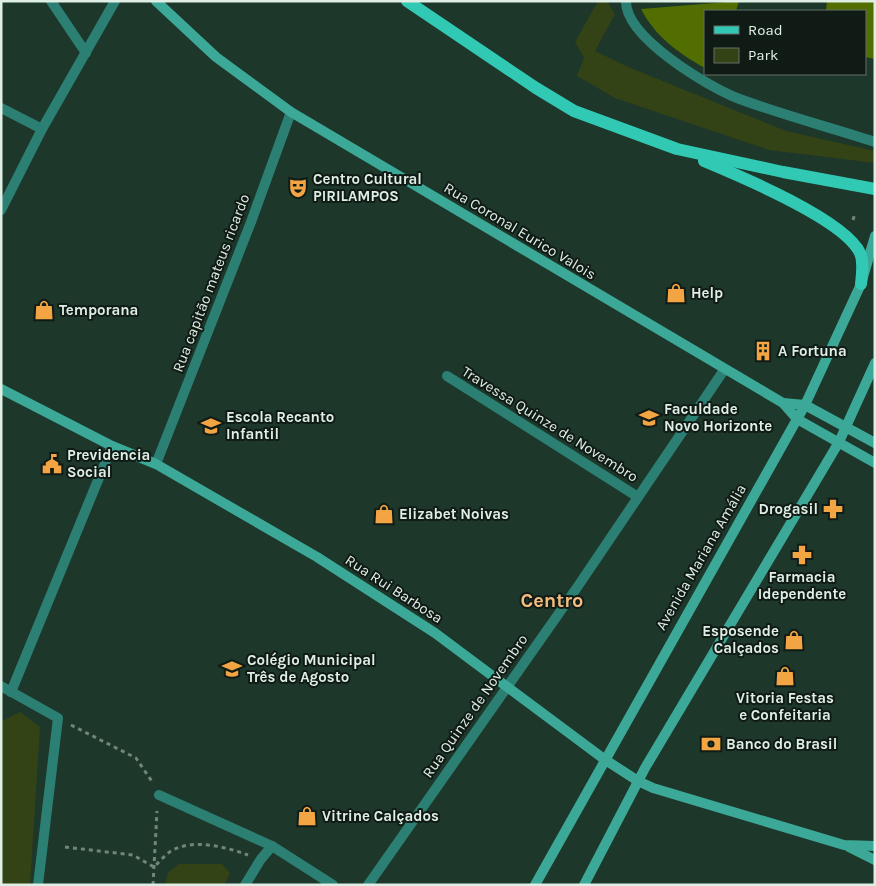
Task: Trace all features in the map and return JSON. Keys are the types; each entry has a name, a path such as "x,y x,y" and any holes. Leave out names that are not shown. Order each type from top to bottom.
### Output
{"main road":[{"name":"Rua Coronal Eurico Valois","path":"156,1 216,57 291,112 724,370 783,403 797,419"},
{"path":"406,1 536,88 574,111 677,149 772,190 849,236 862,255 861,284"},
{"path":"677,149 783,172 875,189"},
{"name":"Avenida Mariana Amália","path":"535,885 604,759 805,404 861,284 875,236"},
{"path":"584,885 638,781 839,442 875,363"},
{"name":"Rua Rui Barbosa","path":"1,389 112,446 152,462 384,599 435,633 604,759 638,781 653,788 844,845"},
{"name":"Rua Coronal Eurico Valois","path":"783,403 805,404"},
{"path":"805,404 875,442"},
{"path":"797,419 875,464"},
{"path":"844,845 875,846"},
{"path":"844,845 875,860"}],"street":[{"path":"51,1 86,53"},
{"path":"1,210 42,129 115,1"},
{"path":"626,1 626,8 633,23 658,48 688,70 736,97 875,142"},
{"path":"1,108 42,129"},
{"name":"Rua capitão mateus ricardo","path":"152,462 252,222 291,112"},
{"name":"Rua Quinze de Novembro","path":"368,885 724,370"},
{"name":"Travessa Quinze de Novembro","path":"446,376 638,497"},
{"path":"38,885 58,718 6,689 112,446"},
{"path":"158,794 272,846 333,885"},
{"path":"245,885 261,859 272,846"}],"path":[{"path":"853,220 855,213"},
{"path":"58,718 136,758 150,775 158,794 153,885"},
{"path":"154,867 172,851 192,845 218,847 261,859"},
{"path":"65,847 133,855 154,867"}],"green space":[{"path":"598,1 607,1 615,14 595,51 628,67 786,131 875,151 875,163 769,150 615,98 577,76 584,58 575,42"},
{"path":"739,1 736,10 704,10 703,67 684,55 660,35 641,9"},
{"path":"827,1 875,1 875,59 866,57 866,10 826,10"},
{"path":"20,712 40,727 30,885 1,885 1,722"},
{"path":"179,864 222,864 230,873 224,885 165,885 168,873"}],"place":[{"name":"Centro Cultural PIRILAMPOS","path":"298,188"},
{"name":"Help","path":"676,293"},
{"name":"Temporana","path":"44,310"},
{"name":"A Fortuna","path":"763,351"},
{"name":"Faculdade Novo Horizonte","path":"649,418"},
{"name":"Escola Recanto Infantil","path":"211,426"},
{"name":"Previdencia Social","path":"52,464"},
{"name":"Drogasil","path":"833,509"},
{"name":"Elizabet Noivas","path":"384,514"},
{"name":"Farmacia Idependente","path":"802,555"},
{"name":"Esposende Calçados","path":"794,640"},
{"name":"Colégio Municipal Três de Agosto","path":"232,669"},
{"name":"Vitoria Festas e Confeitaria","path":"785,676"},
{"name":"Banco do Brasil","path":"711,744"},
{"name":"Vitrine Calçados","path":"307,816"}],"district":[{"name":"Centro","path":"552,600"}]}
